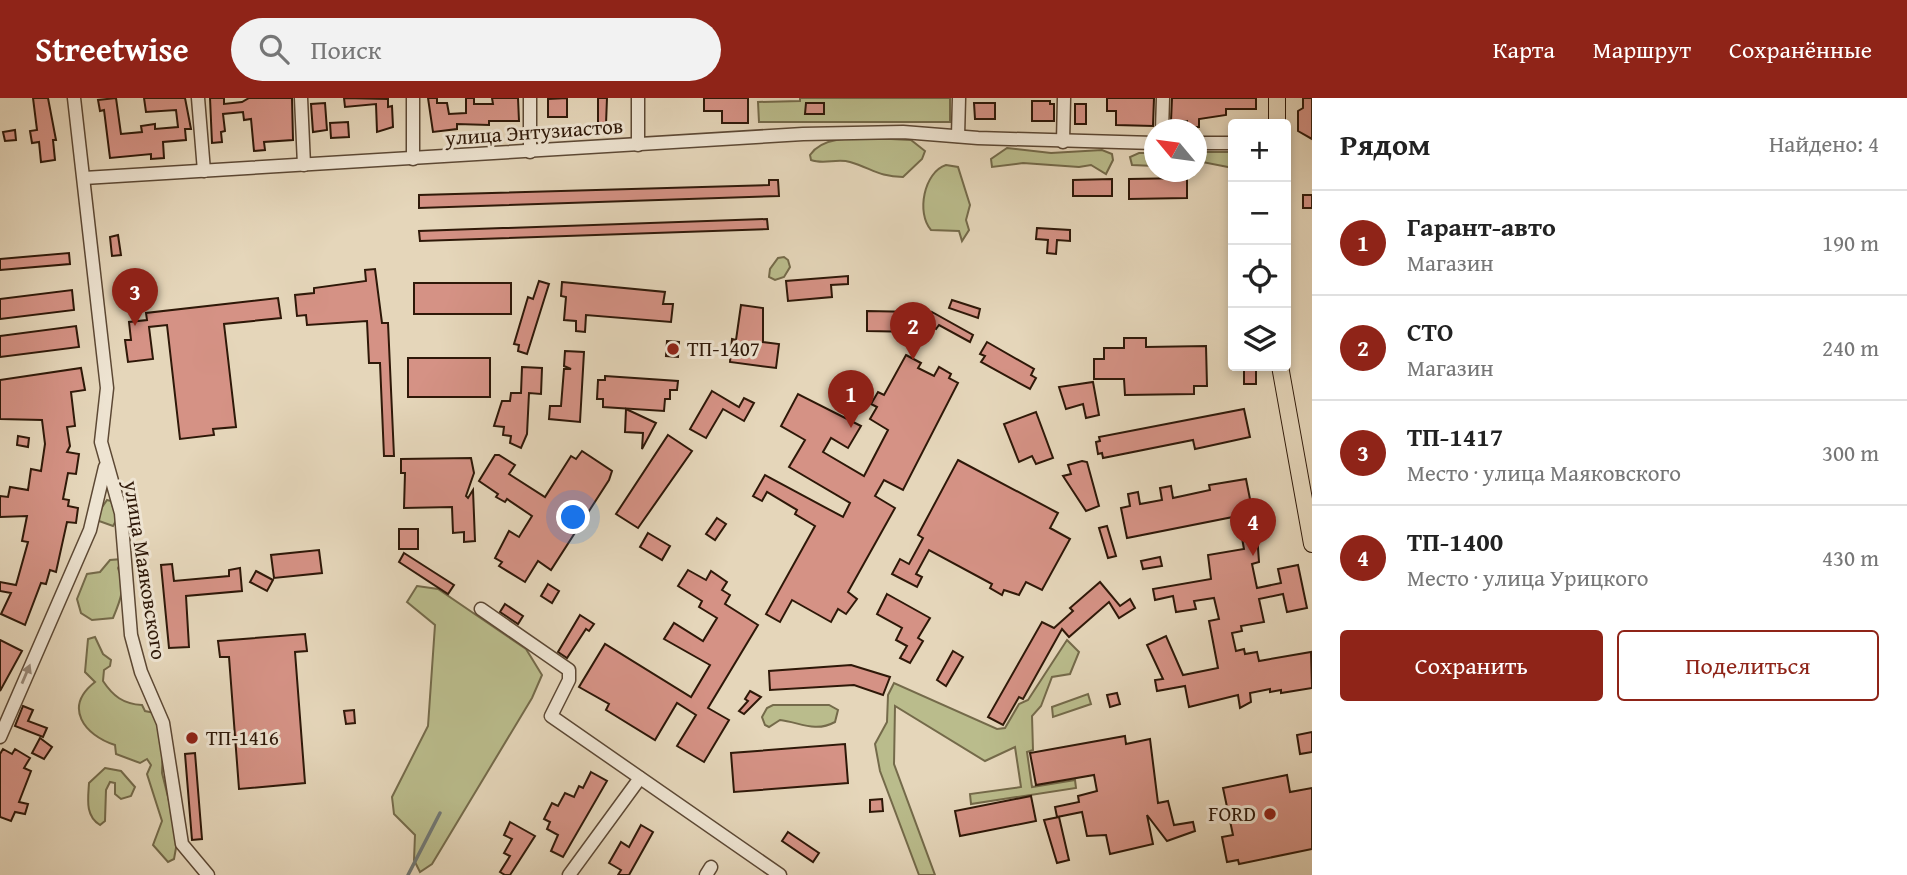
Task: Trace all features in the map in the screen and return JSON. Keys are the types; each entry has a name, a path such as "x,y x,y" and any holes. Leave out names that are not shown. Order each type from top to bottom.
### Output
{"main road":[{"path":"1277,98 1277,119"},
{"path":"1281,371 1312,544"}],"street":[{"name":"улица Маяковского","path":"74,98 107,388 101,432 121,513 131,635 141,672 163,723 182,844 208,875"},
{"path":"198,98 204,171"},
{"path":"301,98 304,166"},
{"path":"413,98 414,159"},
{"path":"530,98 530,152"},
{"path":"638,98 638,145"},
{"path":"958,136 959,98"},
{"path":"1063,98 1063,142"},
{"path":"1162,119 1163,98"},
{"name":"улица Энтузиастов","path":"84,178 803,134 903,132 1063,142 1144,143"},
{"path":"1207,143 1228,143"},
{"path":"0,737 90,530 104,483 106,459"},
{"path":"481,609 569,670 569,680 551,716 780,875"},
{"path":"569,875 640,778"}],"green space":[{"path":"800,98 950,98 950,122 759,122 758,102 800,101"},
{"path":"836,140 911,140 925,151 922,159 903,177 881,174 845,161 811,160 810,155 817,148"},
{"path":"1007,148 1051,153 1102,150 1112,154 1113,160 1106,174 1091,165 1079,167 1023,163 992,167 991,159"},
{"path":"1207,152 1228,152 1228,167 1207,163"},
{"path":"1144,153 1144,166 1132,165 1130,157"},
{"path":"946,165 958,167 970,205 966,220 969,230 962,241 959,231 931,230 924,214 923,204 928,184 938,169"},
{"path":"784,257 790,267 784,277 775,280 769,277 770,269 778,258"},
{"path":"107,500 111,501 117,519 113,526 99,521 98,513"},
{"path":"123,559 118,568 122,593 113,618 92,620 81,613 77,599 87,574 100,572 110,560"},
{"path":"417,586 438,589 526,649 542,675 532,698 432,864 420,872 414,860 415,835 394,814 392,797 428,726 435,625 407,602"},
{"path":"95,637 103,654 111,660 110,666 104,670 103,681 124,701 142,705 145,711 155,713 163,741 162,773 178,837 174,859 168,862 153,845 162,821 147,774 151,765 147,759 140,763 116,754 115,745 94,734 81,719 80,701 85,691 95,682 85,672 88,639"},
{"path":"1067,640 1079,652 1070,674 1052,677 1041,706 1032,716 1033,750 1027,752 1032,787 1075,780 1076,788 971,804 970,794 1021,787 1015,747 985,761 895,706 894,764 935,875 919,875 880,771 875,744 887,722 888,695 894,683 997,729 1005,728 1019,704 1028,700"},
{"path":"1088,694 1091,704 1053,717 1052,707"},
{"path":"773,705 829,705 838,710 835,722 821,727 780,720 769,727 765,725 762,717 767,708"},
{"path":"105,768 121,771 135,787 131,796 121,799 115,794 115,783 110,782 106,790 105,821 100,825 90,812 89,783"}],"building":[{"path":"33,98 48,98 56,140 53,140 55,160 41,162 39,142 32,143 30,131 37,130"},
{"path":"116,98 121,134 142,132 141,126 155,124 155,129 178,127 176,110 146,112 144,98 185,98 191,129 185,129 186,140 163,142 164,158 151,159 151,154 110,158 104,110 100,111 98,100"},
{"path":"210,98 224,98 224,104 242,102 249,98 292,98 293,140 264,142 265,150 254,151 251,119 244,120 243,112 223,114 225,131 221,132 222,142 212,143"},
{"path":"344,98 388,99 388,107 392,106 393,127 377,132 376,104 345,107"},
{"path":"428,98 437,98 437,103 447,103 449,114 466,113 466,98 474,98 474,104 493,104 492,98 518,98 519,121 489,121 489,125 457,124 457,129 433,132"},
{"path":"567,98 567,117 548,117 548,99"},
{"path":"598,98 607,98 606,124 598,124"},
{"path":"704,98 748,98 748,123 722,123 722,111 704,111"},
{"path":"1107,98 1154,98 1153,119 1144,119 1144,126 1116,125 1116,111 1107,111"},
{"path":"1172,98 1256,98 1256,109 1226,109 1226,115 1171,119"},
{"path":"1303,98 1312,98 1312,139 1298,131 1298,111 1303,108"},
{"path":"1032,101 1050,101 1050,104 1054,104 1054,121 1032,121"},
{"path":"325,103 327,130 313,132 311,104"},
{"path":"806,103 824,103 824,114 805,114"},
{"path":"974,103 995,103 995,119 975,119"},
{"path":"1075,104 1086,104 1086,124 1075,124"},
{"path":"348,122 349,137 331,138 330,123"},
{"path":"15,130 16,140 5,141 3,132"},
{"path":"1112,179 1112,196 1073,196 1073,180"},
{"path":"1129,179 1144,179 1144,182 1187,182 1187,198 1129,199"},
{"path":"769,180 778,180 779,196 419,208 419,195 769,185"},
{"path":"1303,195 1312,195 1312,208 1303,208"},
{"path":"767,219 768,229 420,241 419,231"},
{"path":"1037,228 1070,230 1070,241 1057,240 1056,254 1047,253 1048,240 1036,239"},
{"path":"118,235 121,255 112,256 110,237"},
{"path":"69,253 70,264 0,270 0,259"},
{"path":"375,269 382,323 388,323 394,456 384,456 380,363 369,363 367,321 307,325 306,315 297,316 295,295 314,293 314,288 366,281 365,270"},
{"path":"848,276 848,284 831,285 832,297 788,301 786,281"},
{"path":"539,281 549,284 527,354 518,351 519,345 514,344 528,297 533,299"},
{"path":"562,282 665,292 663,304 673,304 671,322 586,315 585,332 576,331 576,321 564,320 566,297 561,296"},
{"path":"414,283 511,283 511,314 414,314"},
{"path":"72,290 74,310 0,319 0,299"},
{"path":"278,298 281,318 224,324 236,427 213,429 214,435 180,439 167,325 149,327 153,359 128,362 125,340 131,340 129,322 147,320 146,313"},
{"path":"952,300 980,309 978,318 949,308"},
{"path":"741,305 763,308 763,342 779,344 776,368 730,362 732,339 736,340"},
{"path":"867,311 916,312 916,332 867,331"},
{"path":"932,312 973,335 970,342 939,325 936,329 926,324"},
{"path":"76,326 79,347 0,357 0,336"},
{"path":"1124,338 1146,338 1146,347 1206,346 1207,386 1194,386 1194,394 1125,395 1124,379 1094,379 1094,359 1104,359 1104,348 1124,348"},
{"name":"ТП-1407","path":"667,341 679,342 678,357 666,356"},
{"path":"987,342 1034,369 1031,375 1036,378 1030,389 981,362 985,356 980,354"},
{"path":"565,351 584,352 580,422 549,419 550,406 561,406 564,369 571,369 564,366"},
{"path":"906,355 921,363 918,368 934,376 939,367 951,374 949,378 958,383 903,490 884,480 875,496 895,508 848,592 857,599 846,614 838,609 831,622 792,600 780,622 766,614 815,526 795,514 797,510 767,492 762,501 753,496 765,475 843,517 850,503 789,467 805,440 781,426 798,394 861,426 848,448 831,438 823,452 864,476 888,430 870,419 877,407 871,404 878,392 884,395"},
{"path":"408,358 490,358 490,397 408,397"},
{"path":"522,367 542,368 541,394 529,393 527,434 521,448 510,443 511,436 503,435 504,427 494,426 502,401 510,401 511,393 521,393"},
{"path":"81,368 85,390 71,392 75,426 67,427 70,446 67,452 79,454 76,474 68,473 63,499 69,500 68,506 78,508 76,523 67,522 56,572 50,570 46,584 41,583 25,625 1,614 11,593 0,591 0,582 16,585 28,542 22,541 27,516 0,517 0,496 8,497 10,487 28,490 31,469 41,471 45,444 42,420 0,419 0,380"},
{"path":"1244,371 1256,371 1256,384 1244,384"},
{"path":"605,376 678,381 677,390 670,390 670,399 665,399 664,411 603,407 603,399 597,399 598,380 605,380"},
{"path":"1093,382 1099,415 1086,418 1083,404 1066,409 1059,387"},
{"path":"712,391 739,407 744,398 754,403 744,421 723,409 706,438 690,429"},
{"path":"626,409 656,423 642,449 643,433 625,432"},
{"path":"1244,409 1250,437 1195,449 1193,440 1103,458 1102,453 1098,454 1096,442 1100,441 1099,437"},
{"path":"1036,412 1053,458 1036,464 1032,456 1019,462 1004,424"},
{"path":"668,435 692,451 638,528 616,514"},
{"path":"18,436 29,438 28,447 17,445"},
{"path":"582,451 612,471 609,480 551,570 538,561 525,582 499,566 502,562 495,558 509,531 519,537 532,516 507,499 505,502 496,497 498,494 479,481 495,455 499,455 515,465 509,474 545,497 571,456 576,459"},
{"path":"471,458 474,473 466,496 468,498 473,490 475,541 464,542 464,532 453,533 452,507 404,508 405,473 401,473 401,459"},
{"path":"958,460 1058,513 1050,528 1070,539 1042,590 1026,582 1019,595 1004,590 1002,595 990,588 992,584 929,550 916,574 922,577 917,587 892,574 900,559 909,564 923,538 918,535"},
{"path":"1087,462 1099,506 1086,511 1063,476 1071,474 1068,465"},
{"path":"1246,479 1257,534 1259,562 1252,564 1257,588 1281,583 1278,569 1298,565 1307,608 1287,612 1283,594 1259,599 1264,622 1241,626 1242,631 1232,633 1236,651 1244,649 1245,654 1257,652 1259,661 1311,652 1312,688 1281,693 1281,690 1270,692 1270,689 1250,693 1251,702 1240,708 1238,695 1189,707 1185,686 1157,691 1155,680 1163,679 1147,645 1166,636 1183,675 1218,668 1209,621 1219,619 1214,598 1194,601 1196,609 1176,612 1173,596 1155,600 1153,589 1211,579 1208,555 1244,549 1238,516 1127,538 1121,508 1130,506 1128,494 1138,492 1140,504 1162,500 1160,488 1171,486 1173,498 1210,490 1209,485"},
{"path":"717,518 726,524 715,540 706,534"},
{"path":"1107,526 1116,556 1108,558 1099,528"},
{"path":"399,529 418,529 418,549 399,549"},
{"path":"648,533 670,546 662,560 640,547"},
{"path":"319,550 322,573 274,578 271,555"},
{"path":"404,553 454,585 448,594 399,562"},
{"path":"1160,557 1162,566 1143,569 1141,561"},
{"path":"172,564 174,581 229,576 229,570 240,568 242,591 186,596 189,647 169,648 161,565"},
{"path":"688,570 706,580 711,571 727,582 722,590 730,595 725,604 758,625 708,708 729,720 704,762 677,746 696,715 677,703 655,740 606,710 609,704 579,687 605,644 691,697 710,665 664,639 674,623 703,641 717,618 699,607 702,601 678,586"},
{"path":"256,571 273,580 267,591 250,582"},
{"path":"1100,582 1120,606 1130,599 1135,608 1119,618 1109,602 1069,637 1062,629 1023,699 1019,697 1003,725 988,717 1042,622 1054,628 1073,611 1070,608"},
{"path":"548,584 559,591 552,603 541,596"},
{"path":"887,594 930,618 918,638 923,641 910,663 900,658 907,646 896,640 902,628 877,614"},
{"path":"505,604 523,616 518,624 500,612"},
{"path":"580,615 594,624 589,631 586,629 567,658 558,652"},
{"path":"305,634 307,651 295,652 305,783 239,789 229,657 220,657 218,641"},
{"path":"0,640 22,651 0,691"},
{"path":"953,651 963,657 946,686 937,680"},
{"path":"851,665 890,677 883,695 854,685 770,690 769,671"},
{"path":"750,691 761,697 744,714 739,711 748,701 745,699"},
{"path":"1117,693 1120,704 1110,707 1107,695"},
{"path":"23,706 33,710 28,721 47,728 43,737 15,726"},
{"path":"354,710 355,723 346,724 344,711"},
{"path":"1312,732 1312,752 1300,754 1297,735"},
{"path":"1125,736 1126,744 1150,739 1158,803 1168,801 1174,825 1193,822 1195,831 1167,841 1147,815 1153,844 1110,854 1106,835 1087,836 1082,812 1057,817 1055,807 1079,802 1078,796 1097,791 1094,775 1036,785 1030,753"},
{"path":"40,738 52,747 44,759 32,753"},
{"path":"845,744 848,783 734,792 731,753"},
{"path":"3,749 12,754 15,749 30,758 24,768 31,771 19,802 28,804 25,814 15,812 11,821 0,817 0,754"},
{"path":"195,753 202,839 192,840 185,754"},
{"path":"591,772 607,781 563,857 551,851 558,835 547,829 550,822 544,819 552,803 558,806 565,793 574,797 579,786 583,788"},
{"name":"FORD","path":"1287,775 1290,792 1312,788 1312,849 1239,864 1238,860 1227,862 1222,837 1233,835 1223,788"},
{"path":"1031,796 1036,821 960,836 955,811"},
{"path":"882,799 883,811 870,812 870,800"},
{"path":"1059,817 1069,860 1057,863 1044,820"},
{"path":"510,822 535,836 510,875 505,875 500,872 510,856 504,853 512,839 504,835"},
{"path":"641,825 653,832 629,875 618,875 621,870 609,863 621,842 629,847"},
{"path":"788,832 819,853 813,862 782,841"}],"waterway":[{"path":"408,875 440,813"}],"place":[{"name":"ТП-1417","path":"135,326"},
{"name":"ТП-1407","path":"673,349"},
{"name":"СТО","path":"913,360"},
{"name":"Гарант-авто","path":"851,428"},
{"name":"ТП-1400","path":"1253,556"},
{"name":"ТП-1416","path":"192,738"},
{"name":"FORD","path":"1270,814"}]}
